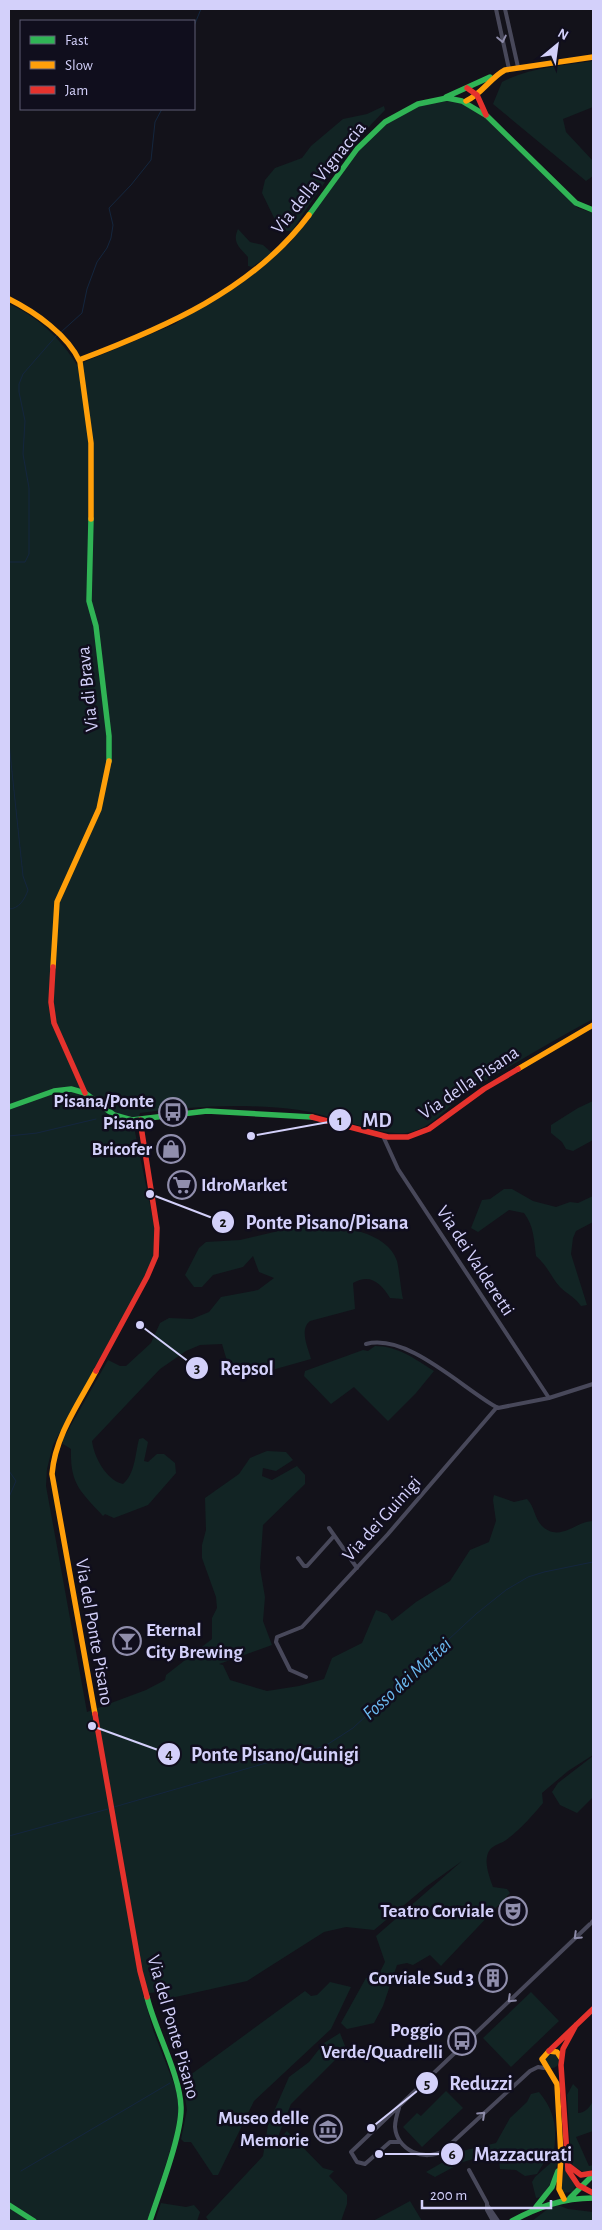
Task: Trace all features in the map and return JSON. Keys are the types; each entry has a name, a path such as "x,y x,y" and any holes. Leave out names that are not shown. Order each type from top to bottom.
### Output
{"street":[{"path":"496,9 509,68"},
{"path":"504,9 518,67"},
{"path":"446,96 509,68 593,57"},
{"path":"467,88 464,94 466,101 479,95 494,75"},
{"path":"467,88 479,95 487,116"},
{"name":"Via della Vignaccia","path":"79,360 184,316 234,284 290,239 370,135 403,110 429,100 446,96 466,101 487,116 576,203 593,210"},
{"name":"Via di Brava","path":"9,299 24,307 73,350 79,360 92,432 89,601 96,626 100,652 109,736 109,762 98,809 57,902 51,1002 54,1023 60,1042 85,1093"},
{"name":"Via della Pisana","path":"9,1107 62,1089 74,1089 85,1093 114,1115 140,1120 207,1111 278,1113 311,1117 383,1136 405,1138 427,1131 484,1089 593,1024"},
{"name":"Via del Ponte Pisano","path":"140,1120 157,1228 156,1256 59,1440 53,1461 52,1474 140,1971 150,2011 176,2083 181,2105 178,2130 150,2221"},
{"name":"Via dei Valderetti","path":"383,1136 398,1170 549,1398"},
{"path":"366,1344 385,1344 411,1352 496,1407 549,1398 593,1384"},
{"name":"Via dei Guinigi","path":"306,1677 290,1670 276,1642 277,1637 302,1627 418,1500 496,1407"},
{"path":"329,1528 357,1568"},
{"path":"298,1558 304,1566 307,1566 334,1536"},
{"path":"400,2142 390,2142 367,2164 360,2164 351,2152 592,1922"},
{"path":"567,2198 559,2189 561,2156 557,2084 554,2077 546,2069 542,2059 593,2009"},
{"path":"576,2025 565,2046 561,2065 567,2161 570,2174 580,2186 593,2193"},
{"path":"547,2052 554,2051 562,2058"},
{"path":"400,2106 395,2127 400,2142 418,2154 436,2155 443,2151 530,2072 538,2067 554,2071 561,2065"},
{"path":"533,2210 555,2180 561,2156"},
{"path":"567,2161 571,2169 577,2174 584,2176 593,2174"},
{"path":"469,2170 487,2205 498,2221"},
{"path":"567,2198 593,2174"},
{"path":"512,2221 533,2210 567,2198 593,2198"},
{"path":"9,2205 34,2221"},
{"path":"487,2205 487,2210 493,2221"}],"shaded area":[{"path":"593,61 593,107 563,119 566,132 593,161 593,176 586,181 493,104 502,82 513,77 546,68"},
{"path":"448,99 460,101 477,110 578,208 593,213 593,1019 472,1089 433,1121 416,1131 395,1133 382,1131 311,1112 279,1108 219,1106 140,1113 135,1132 155,1229 154,1256 147,1273 53,1445 47,1469 46,1486 87,1712 146,1690 165,1680 166,1675 212,1639 212,1618 217,1608 216,1597 202,1558 202,1545 206,1530 205,1498 239,1474 250,1458 267,1451 286,1452 293,1460 276,1471 263,1468 262,1476 272,1480 297,1466 305,1475 305,1484 263,1525 260,1568 265,1597 263,1621 272,1645 219,1664 223,1665 230,1680 267,1691 299,1686 324,1679 332,1658 362,1643 376,1610 387,1614 392,1621 416,1602 450,1581 470,1550 489,1542 496,1521 494,1495 514,1502 527,1499 532,1505 537,1520 549,1531 562,1532 593,1521 593,1755 568,1771 542,1793 543,1803 530,1818 511,1836 488,1853 488,1872 493,1887 507,1889 510,1893 441,1966 430,1955 413,1965 407,1963 397,1965 383,2006 374,2023 347,2029 341,2023 366,1978 379,1974 385,1962 376,1936 462,1861 427,1886 374,1930 346,1927 324,1932 247,1981 171,1998 160,1992 149,1993 141,1986 153,2030 176,2089 179,2110 174,2138 148,2221 9,2221 9,304 29,315 48,329 64,346 77,365 175,324 289,244 358,151 378,131 406,109"},
{"path":"384,106 385,110 359,138 313,199 292,231 284,231 279,228 262,193 265,180 275,168 302,158 311,146 343,119 367,114"},
{"path":"238,229 250,242 263,245 272,253 252,267 248,266 248,257 236,241"},
{"path":"593,1101 593,1140 573,1151 566,1149 562,1142 551,1133 551,1125"},
{"path":"504,1189 512,1189 533,1201 556,1207 570,1202 578,1203 593,1196 593,1222 576,1231 571,1254 587,1305 581,1306 560,1287 536,1256 532,1228 524,1213 509,1210 478,1232 471,1228 482,1200 490,1199"},
{"path":"304,1225 329,1226 357,1231 370,1235 382,1242 391,1250 397,1261 403,1299 390,1298 379,1284 370,1279 359,1280 353,1283 355,1309 310,1321 307,1325 305,1339 311,1359 272,1370 256,1371 227,1361 222,1344 200,1345 186,1351 160,1369 92,1441 98,1461 106,1473 117,1482 123,1484 130,1475 139,1439 143,1438 148,1442 144,1461 148,1462 157,1454 164,1454 175,1463 176,1473 148,1505 114,1518 105,1514 103,1516 78,1486 72,1471 71,1449 63,1444 62,1441 108,1360 120,1366 126,1366 151,1343 160,1323 169,1318 192,1319 209,1312 221,1297 258,1290 274,1278 259,1272 253,1256 243,1267 213,1275 202,1287 194,1287 185,1275 199,1248 206,1242 240,1240"},
{"path":"375,1346 399,1351 434,1371 416,1393 388,1421 354,1387 331,1404 304,1376 305,1371 363,1350 368,1351"},
{"path":"593,1756 593,1797 577,1813 560,1805 552,1792 558,1783"},
{"path":"330,1982 351,1987 331,2029 254,2101 218,2175 213,2175 191,2142 184,2142 181,2139 187,2110 182,2081 305,1991 311,1996 317,1995"},
{"path":"531,1992 559,2021 511,2067 483,2038"},
{"path":"340,2033 345,2046 335,2060 291,2104 276,2142 287,2131 323,2168 334,2171 329,2176 347,2195 347,2204 341,2221 209,2221 206,2217 263,2156 268,2125 289,2077 309,2062 324,2043"},
{"path":"549,2054 555,2054 559,2061 555,2068 549,2068 545,2064 545,2058"},
{"path":"573,2084 578,2089 578,2113 587,2109 593,2101 593,2131 576,2137 589,2166 593,2165 593,2169 585,2173 573,2166 571,2160 567,2095"},
{"path":"446,2091 463,2108 422,2147 403,2127 417,2113 421,2116"},
{"path":"539,2092 552,2113 555,2134 554,2151 548,2156 537,2174 525,2176 516,2170 500,2169 498,2152 463,2162 435,2177 426,2172 462,2151 496,2143 510,2118 527,2102 531,2094"},
{"path":"555,2159 558,2161 554,2177 542,2197 536,2198 532,2182"},
{"path":"564,2165 575,2186 573,2192 562,2193"},
{"path":"410,2201 422,2221 373,2221"},
{"path":"161,2203 186,2207 194,2205 200,2212 197,2221 155,2221"},
{"path":"558,2205 568,2209 593,2212 593,2221 532,2221 549,2208"}],"waterway":[{"path":"195,24 201,9"},
{"path":"60,333 82,313 87,289 97,262 107,248 111,238 113,225 109,208 151,160 155,122 161,110"},
{"path":"9,562 25,562 29,554 29,488 23,454 25,421 19,384 23,374 57,335"},
{"path":"9,743 23,876 28,890 21,903 13,909 9,909"},
{"path":"9,1136 37,1133 96,1119"},
{"path":"9,1471 16,1481 9,1497"},
{"name":"Fosso dei Mattei","path":"114,1807 325,1746 353,1728 476,1614 506,1590 528,1577 593,1562"},
{"name":"Fosso dei Mattei","path":"9,1836 108,1809"},
{"path":"21,2171 170,2083"}],"traffic: fast":[{"path":"446,97 490,77"},
{"path":"309,215 357,149 385,122 418,104 447,98 462,101 487,116 576,203 593,210"},
{"path":"91,519 89,601 96,626 109,736 109,761"},
{"path":"9,1107 54,1091 71,1089 85,1093 114,1115 132,1120 207,1111 312,1117"},
{"path":"147,1997 172,2067 180,2094 181,2107 174,2148 150,2221"},
{"path":"536,2207 552,2187 558,2171"},
{"path":"570,2198 593,2175"},
{"path":"512,2221 551,2204 582,2198 593,2198"},
{"path":"9,2205 34,2221"}],"traffic: slow":[{"path":"466,101 505,70 593,57"},
{"path":"79,360 143,334 205,304 261,265 287,241 309,215"},
{"path":"9,299 50,325 68,343 80,362 91,443 91,519"},
{"path":"53,967 57,902 99,809 109,761"},
{"path":"518,1069 593,1025"},
{"path":"95,1714 52,1474 54,1460 63,1433 96,1371"},
{"path":"561,2058 557,2052 549,2051 542,2059 557,2084 561,2156 559,2189 564,2199"}],"traffic: jam":[{"path":"467,88 477,95 486,115"},
{"path":"53,967 51,1002 54,1023 85,1093"},
{"path":"312,1117 388,1137 408,1137 429,1129 484,1089 518,1069"},
{"path":"96,1371 147,1277 156,1256 157,1228 140,1120"},
{"path":"95,1714 140,1971 147,1997"},
{"path":"549,2051 593,2009"},
{"path":"576,2025 563,2049 561,2065 568,2170 578,2185 593,2193"},
{"path":"569,2166 581,2175 593,2173"}],"place":[{"name":"Pisana/Ponte Pisano","path":"173,1112"},
{"name":"MD","path":"251,1136"},
{"name":"Bricofer","path":"171,1149"},
{"name":"IdroMarket","path":"182,1185"},
{"name":"Ponte Pisano/Pisana","path":"150,1194"},
{"name":"Repsol","path":"140,1325"},
{"name":"Eternal City Brewing","path":"127,1641"},
{"name":"Ponte Pisano/Guinigi","path":"92,1726"},
{"name":"Teatro Corviale","path":"513,1911"},
{"name":"Corviale Sud 3","path":"493,1978"},
{"name":"Poggio Verde/Quadrelli","path":"462,2041"},
{"name":"Reduzzi","path":"371,2128"},
{"name":"Museo delle Memorie","path":"328,2129"},
{"name":"Mazzacurati","path":"379,2154"}]}
